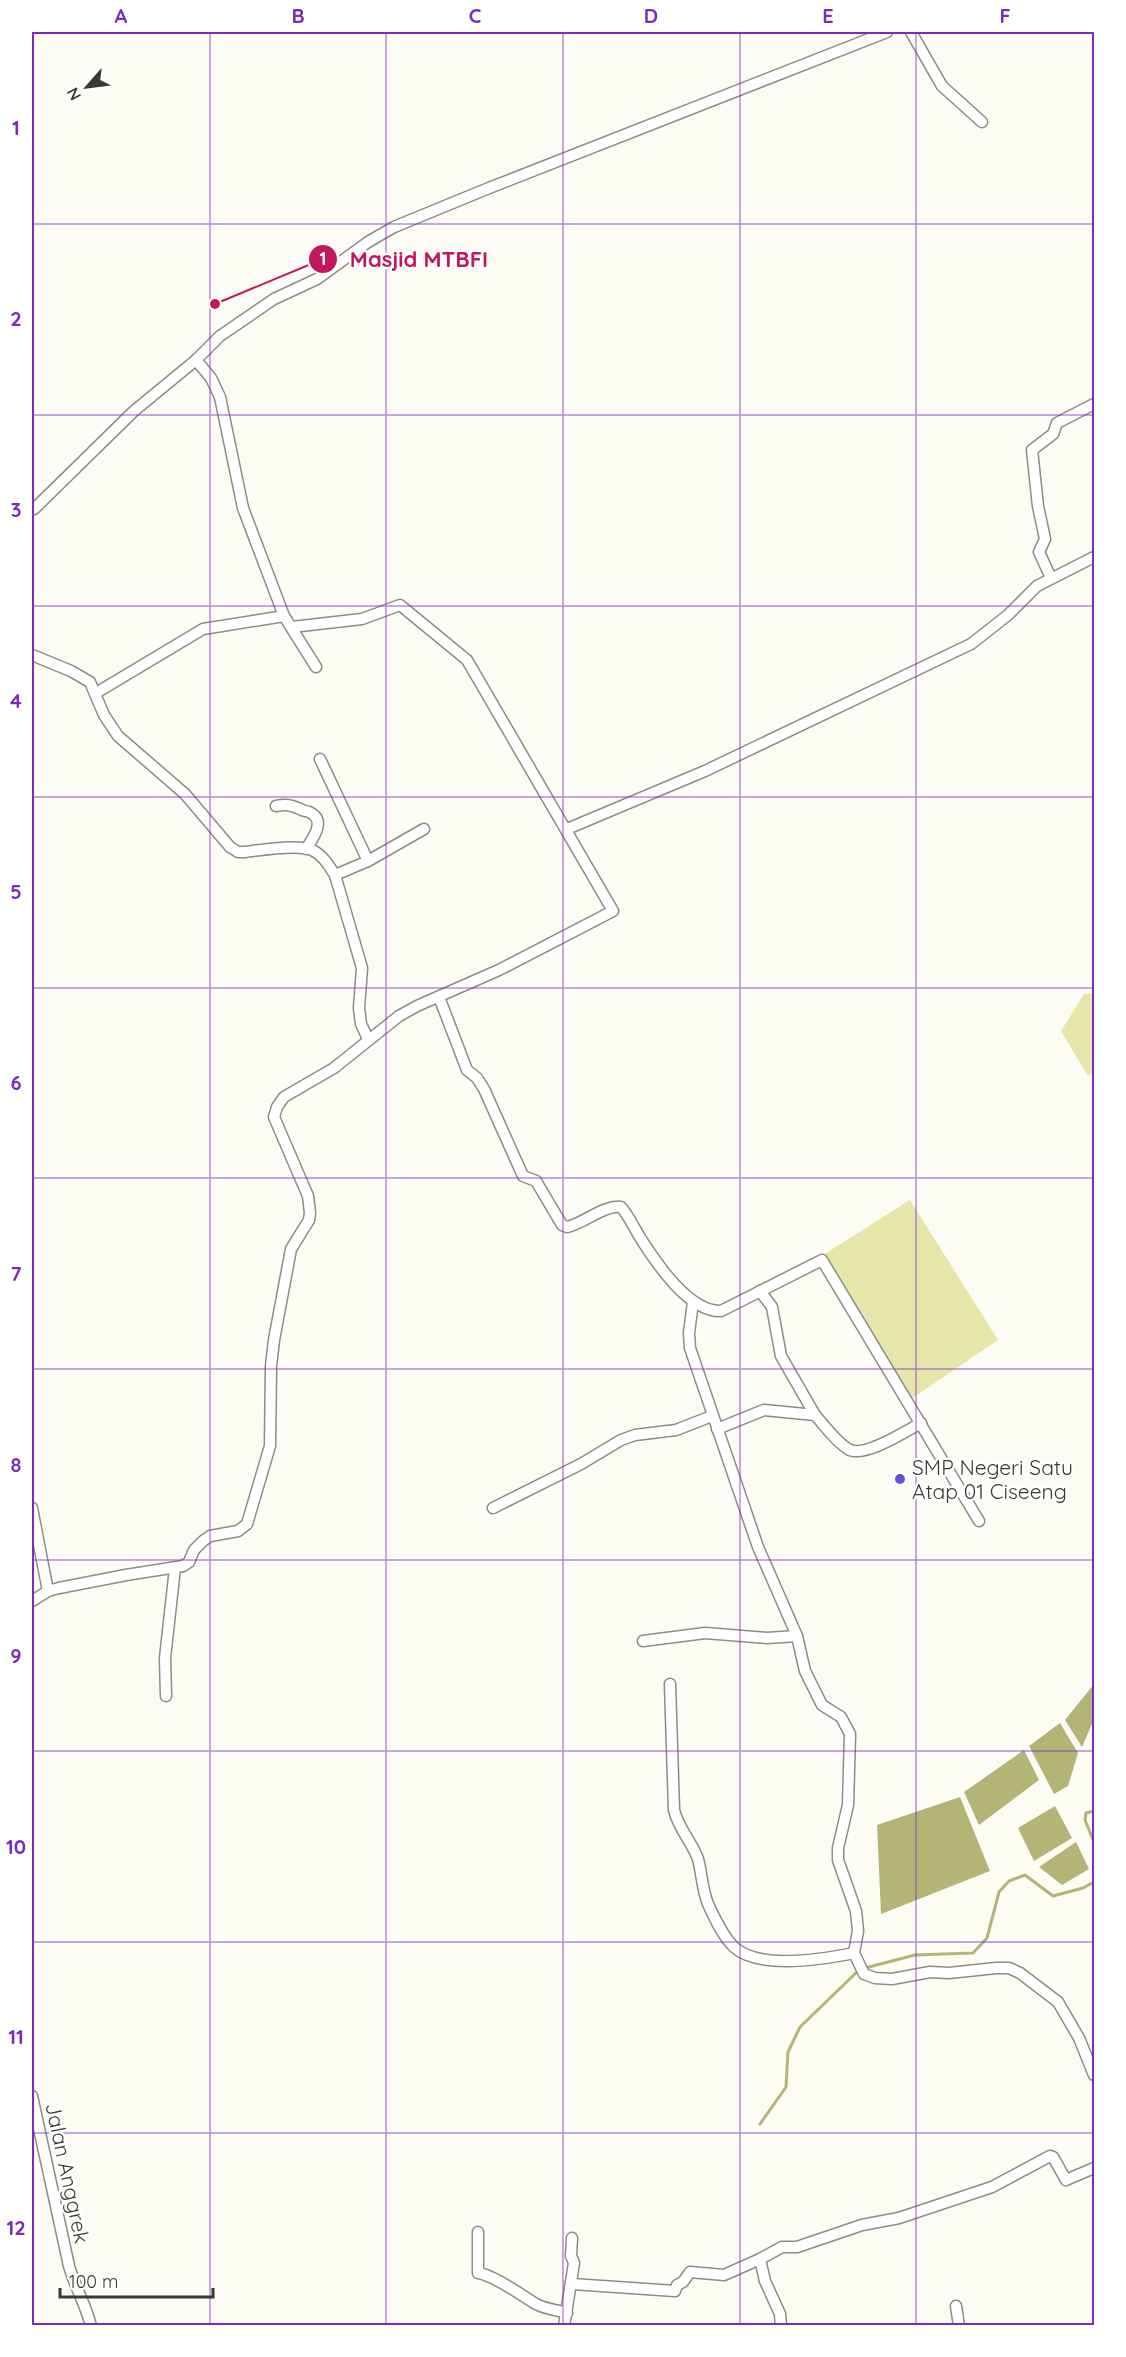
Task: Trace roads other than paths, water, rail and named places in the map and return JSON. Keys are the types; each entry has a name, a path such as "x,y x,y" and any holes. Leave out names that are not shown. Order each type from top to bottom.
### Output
{"street":[{"path":"32,510 134,411 196,360 220,336 274,299 317,279 368,242 394,227 887,32"},
{"path":"911,32 942,86 982,122"},
{"path":"196,360 211,378 220,397 243,508 284,616 316,667"},
{"path":"1051,578 1039,552 1045,539 1038,506 1032,450 1053,434 1057,423 1095,404"},
{"path":"567,829 705,771 971,644 1008,615 1037,586 1095,557"},
{"path":"32,1601 48,1591 126,1575 175,1569 189,1562 194,1550 203,1540 210,1536 238,1531 247,1524 270,1446 271,1366 291,1249 310,1214 308,1196 276,1124 274,1113 284,1097 334,1068 399,1016 499,970 613,912 567,829 467,660 400,605 362,620 292,627"},
{"path":"96,693 202,628 284,616"},
{"path":"32,655 86,678 96,693 104,715 118,736 185,794 230,847 245,852 311,849 318,855 335,875 362,968 359,1008 361,1024 368,1039"},
{"path":"320,759 368,861"},
{"path":"276,806 289,804 311,813 316,819 319,824 317,832 306,849"},
{"path":"335,875 368,861 424,829"},
{"path":"439,997 467,1070 477,1078 484,1089 523,1176 536,1181 562,1225 574,1226 613,1207 621,1207 664,1271 693,1302 709,1312 721,1311 822,1260 980,1521"},
{"path":"760,1291 771,1307 782,1356 815,1415 849,1450 857,1452 921,1423"},
{"path":"693,1302 688,1340 758,1546 797,1636 805,1671 819,1699 828,1710 841,1717 850,1734 848,1805 838,1848 840,1868 856,1911 858,1931 855,1955 864,1974 875,1978 892,1979 930,1972 949,1973 1009,1968 1020,1973 1058,2002 1079,2038 1095,2074"},
{"path":"717,1429 764,1410 815,1415"},
{"path":"493,1508 581,1464 621,1440 635,1435 676,1430 712,1416"},
{"path":"32,1508 48,1591"},
{"path":"166,1696 165,1658 175,1569"},
{"path":"643,1641 705,1633 767,1638 797,1636"},
{"path":"670,1684 674,1810 679,1825 697,1858 707,1902 727,1938 741,1952 761,1959 801,1960 855,1955"},
{"name":"Jalan Anggrek","path":"32,2096 36,2133 69,2266 91,2325"},
{"path":"572,2284 675,2291 677,2284 683,2282 690,2272 724,2275 782,2247 797,2247 862,2225 899,2218 992,2187 1050,2156 1053,2157 1066,2180 1095,2168"},
{"path":"478,2232 478,2273 488,2274 499,2283 537,2304 567,2313"},
{"path":"564,2325 574,2263 571,2256 572,2238"},
{"path":"760,2259 765,2281 780,2314 781,2325"},
{"path":"956,2306 958,2325"}],"waterway":[{"path":"1094,1811 1086,1813 1085,1820 1094,1842"},
{"path":"865,1968 915,1955 973,1953 987,1938 999,1892 1009,1881 1025,1875 1053,1896 1083,1888 1094,1882"},
{"path":"760,2124 786,2087 788,2052 800,2027 859,1970"}],"place":[{"name":"Masjid MTBFI","path":"215,304"},
{"name":"SMP Negeri Satu Atap 01 Ciseeng","path":"900,1479"}]}
